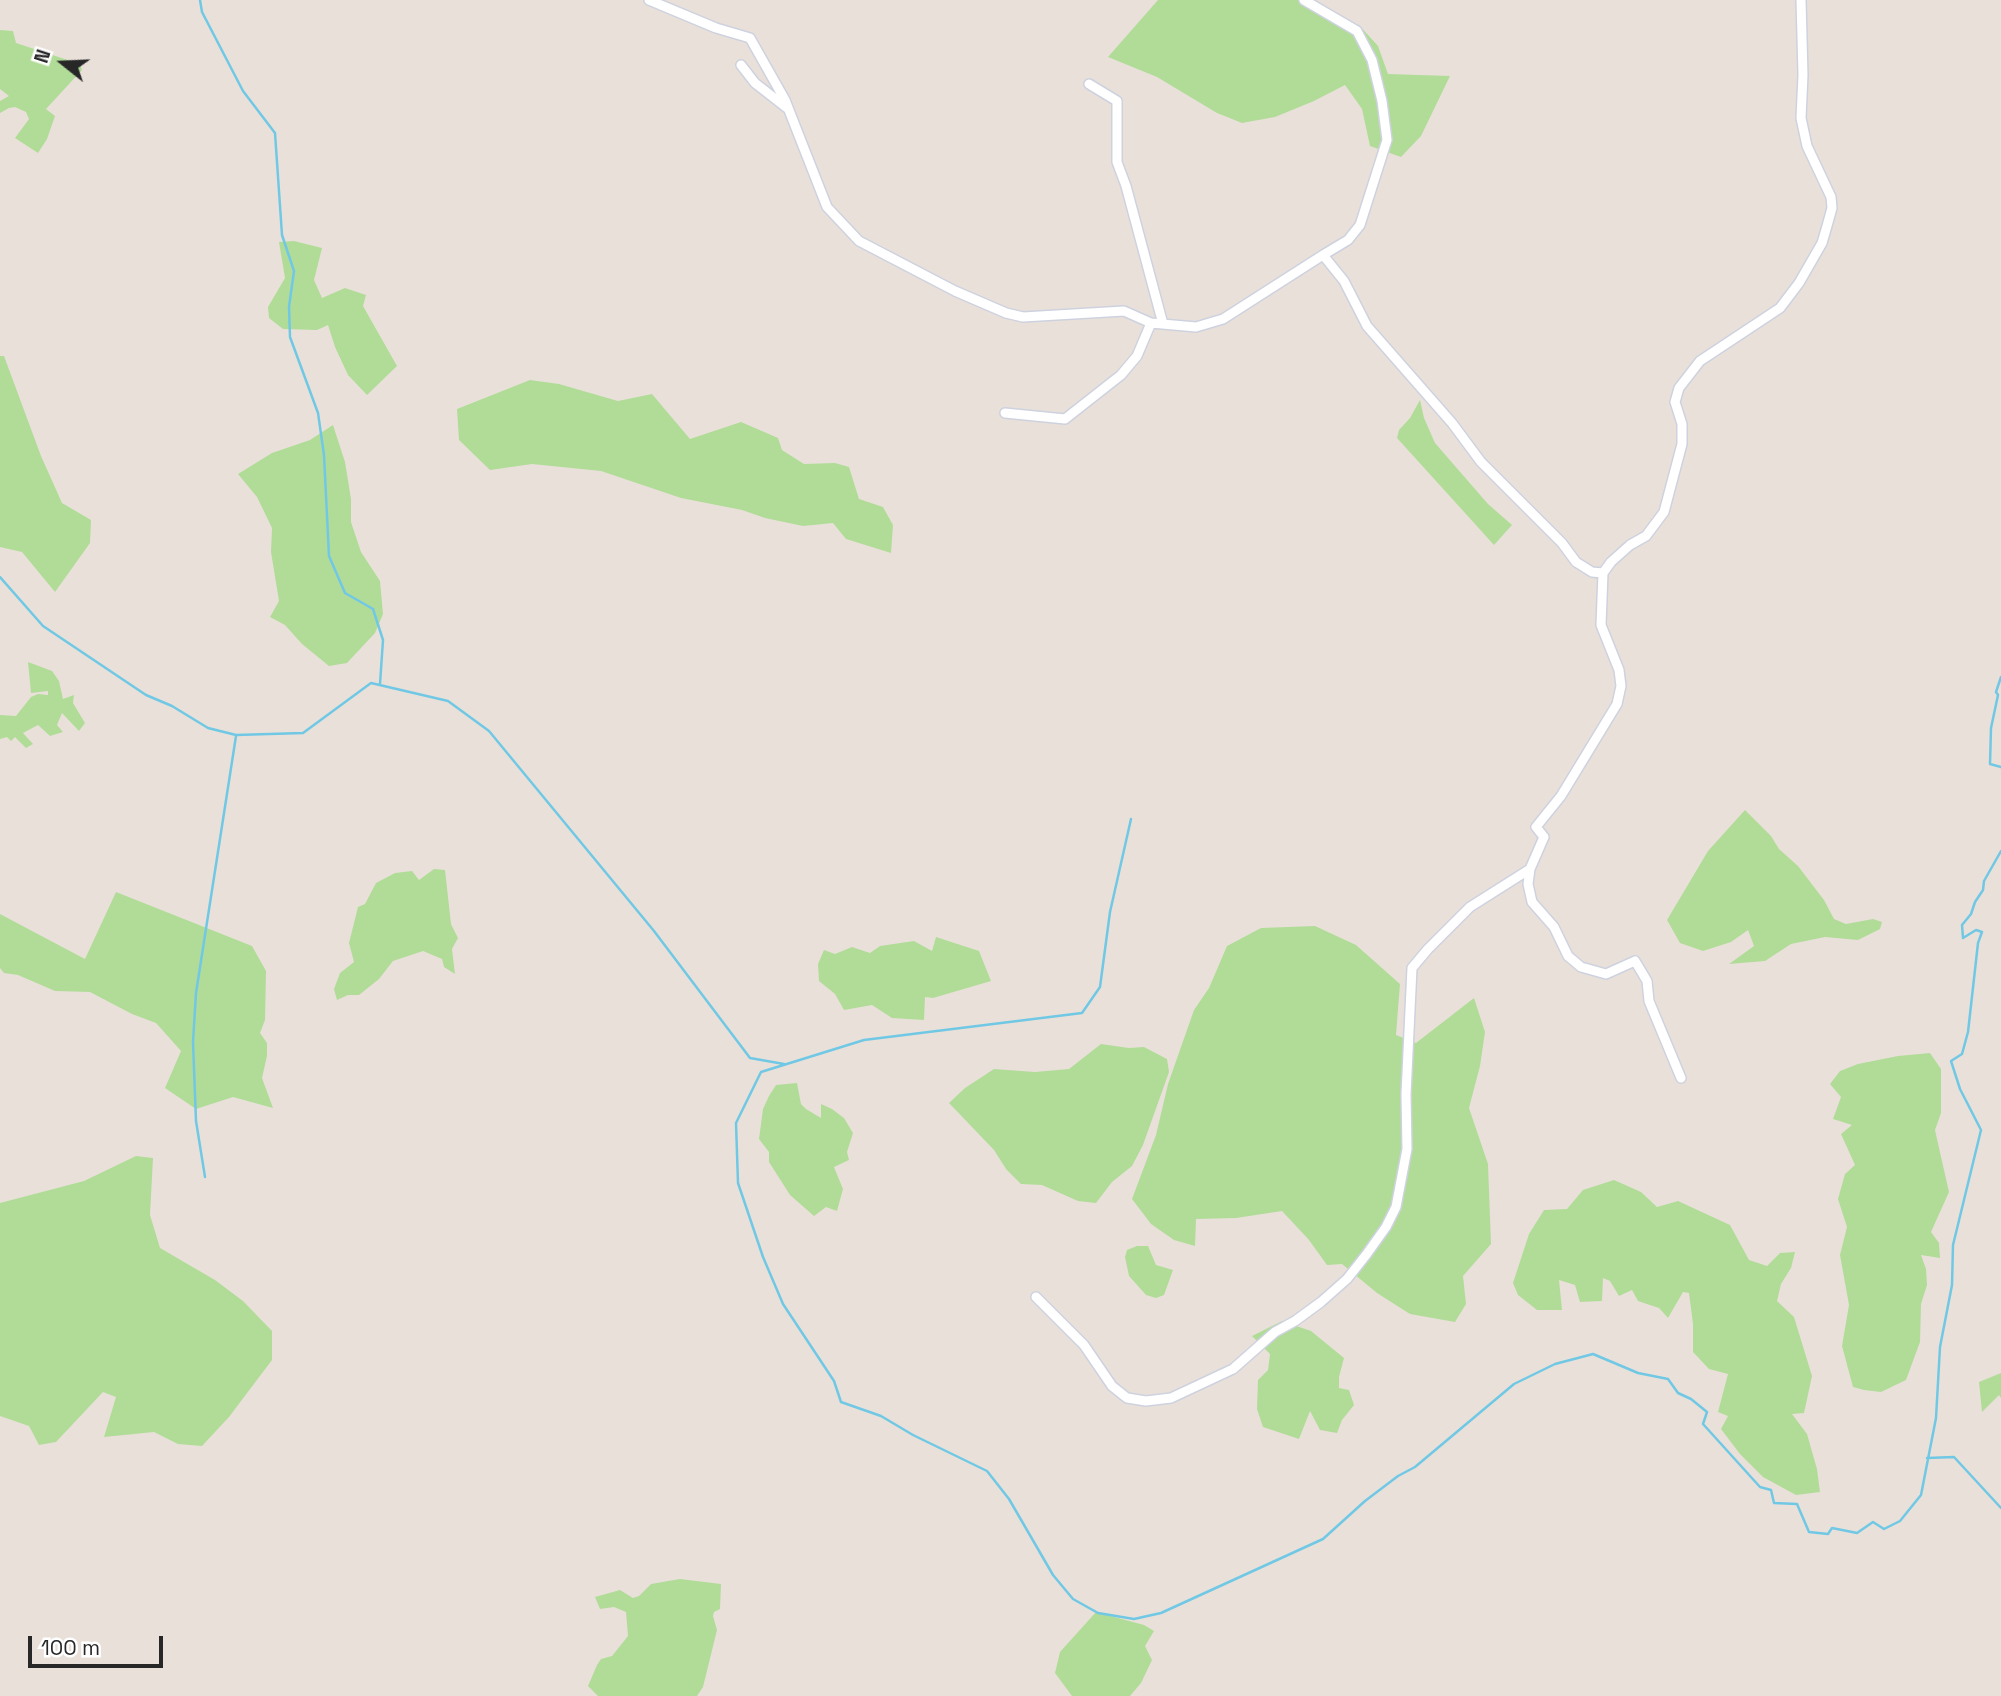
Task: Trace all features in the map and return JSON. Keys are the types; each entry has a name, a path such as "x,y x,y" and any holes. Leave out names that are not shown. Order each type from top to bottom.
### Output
{"street":[{"path":"649,0 716,28 750,38 789,109 827,207 859,241 955,291 1006,313 1023,317 1124,311 1151,323 1196,327 1223,320 1348,240 1360,225 1387,140 1382,101 1372,60 1357,31 1304,0"},
{"path":"1681,1078 1649,1001 1647,981 1635,961 1606,974 1580,967 1568,956 1554,928 1532,902 1528,884 1530,869 1544,837 1536,827 1561,796 1617,704 1621,687 1619,670 1601,625 1603,573 1630,545 1646,536 1664,512 1682,444 1682,424 1675,402 1679,388 1700,361 1780,309 1822,243 1832,208 1825,183 1807,146 1801,118 1804,75 1801,0"},
{"path":"741,65 755,83 789,109"},
{"path":"1089,84 1117,101 1116,163 1126,186 1163,324"},
{"path":"1323,255 1344,281 1367,326 1452,423 1481,462 1562,542 1576,562 1592,572 1603,573"},
{"path":"1005,413 1065,419 1121,375 1137,356 1151,323"},
{"path":"1036,1297 1084,1345 1112,1386 1127,1398 1146,1401 1171,1398 1233,1369 1275,1332 1321,1302 1347,1279 1366,1255 1386,1227 1395,1207 1406,1149 1412,968 1470,907 1530,869"}],"green space":[{"path":"1158,0 1299,0 1323,14 1359,25 1378,46 1388,74 1450,76 1421,136 1401,157 1370,146 1362,109 1345,85 1275,117 1242,123 1217,113 1157,77 1108,57"},
{"path":"0,30 13,31 16,43 80,64 82,70 46,109 55,116 47,139 38,153 15,138 29,119 26,112 15,107 0,113 0,101 9,96 0,89"},
{"path":"294,241 322,248 314,280 322,298 345,288 366,295 363,306 397,366 367,395 348,375 328,325 317,330 283,329 269,318 268,307 285,278 279,242"},
{"path":"0,356 4,356 41,456 62,503 91,520 90,543 55,592 22,552 0,547"},
{"path":"530,380 559,384 618,401 652,394 690,439 741,422 778,438 782,450 804,464 835,463 849,467 859,499 883,507 893,525 891,553 846,539 833,523 803,526 765,518 742,510 681,498 601,471 532,464 490,470 459,440 457,409"},
{"path":"1420,400 1424,418 1435,443 1488,504 1512,525 1494,545 1397,438 1399,430 1410,418"},
{"path":"333,425 345,462 351,499 351,522 361,552 380,581 383,614 375,633 347,663 329,666 302,644 285,625 270,617 279,601 271,552 272,528 257,497 238,474 272,453 310,440"},
{"path":"28,662 52,671 59,681 63,699 74,695 73,703 85,723 79,731 62,713 57,725 63,732 50,736 38,725 23,733 33,744 26,748 15,737 11,741 7,737 0,739 0,715 16,716 31,697 38,694 48,695 48,691 31,693"},
{"path":"1745,810 1771,836 1779,849 1798,866 1824,900 1834,919 1846,924 1873,919 1882,922 1880,929 1858,940 1825,937 1791,944 1765,961 1729,964 1754,946 1748,930 1731,942 1703,951 1680,943 1667,920 1708,851"},
{"path":"434,869 445,870 451,924 458,938 452,949 455,974 444,967 442,959 423,951 393,961 379,979 359,995 348,995 337,1000 334,989 340,973 354,962 349,943 358,907 365,904 376,883 395,873 412,871 419,880"},
{"path":"116,892 252,946 266,971 265,1020 260,1033 267,1043 267,1056 262,1078 273,1108 233,1097 196,1109 165,1088 181,1051 156,1023 90,992 55,991 18,975 4,973 0,968 0,914 85,959"},
{"path":"1315,926 1356,945 1400,984 1396,1035 1416,1043 1474,998 1485,1032 1480,1066 1469,1108 1488,1164 1491,1244 1463,1276 1466,1304 1455,1322 1410,1314 1377,1293 1342,1264 1327,1265 1309,1240 1282,1211 1236,1218 1196,1219 1195,1246 1174,1240 1151,1224 1132,1199 1156,1135 1168,1084 1194,1010 1209,988 1227,946 1261,928"},
{"path":"936,937 979,951 991,981 933,998 925,997 924,1020 892,1018 872,1005 844,1010 835,994 819,981 818,964 824,950 835,954 852,947 870,953 880,946 914,941 932,951"},
{"path":"1101,1044 1144,1047 1167,1059 1169,1072 1143,1145 1132,1166 1112,1182 1096,1203 1078,1201 1042,1185 1021,1184 1006,1169 994,1150 949,1103 965,1088 994,1069 1035,1072 1069,1069"},
{"path":"1930,1053 1941,1069 1941,1113 1935,1130 1949,1192 1931,1232 1939,1243 1940,1258 1921,1255 1926,1269 1927,1285 1921,1304 1920,1342 1906,1380 1881,1392 1864,1390 1853,1387 1842,1346 1849,1305 1840,1255 1847,1227 1838,1199 1845,1174 1855,1165 1841,1134 1852,1125 1833,1119 1841,1097 1830,1084 1840,1071 1858,1064"},
{"path":"797,1083 801,1104 806,1109 821,1118 821,1104 832,1109 844,1118 853,1133 847,1152 849,1160 834,1167 843,1189 837,1211 826,1207 814,1216 790,1195 769,1162 769,1152 759,1139 763,1109 776,1085"},
{"path":"136,1156 153,1158 150,1215 160,1248 215,1280 243,1301 272,1331 272,1360 229,1417 202,1446 178,1444 154,1432 104,1437 116,1397 103,1392 56,1442 39,1445 29,1426 0,1416 0,1203 84,1181"},
{"path":"1614,1180 1641,1192 1657,1207 1678,1201 1730,1225 1749,1260 1767,1266 1780,1253 1795,1252 1791,1268 1781,1284 1777,1301 1794,1317 1812,1376 1804,1413 1792,1414 1807,1434 1817,1469 1820,1492 1796,1495 1763,1477 1740,1454 1721,1429 1728,1416 1718,1412 1728,1374 1709,1369 1693,1352 1689,1293 1683,1292 1668,1318 1659,1308 1638,1301 1632,1290 1619,1296 1610,1281 1603,1278 1602,1301 1580,1302 1575,1285 1559,1280 1562,1310 1537,1310 1518,1295 1513,1283 1529,1234 1544,1210 1567,1209 1583,1190"},
{"path":"1148,1246 1156,1265 1173,1270 1164,1295 1156,1298 1146,1295 1129,1276 1125,1257 1127,1250"},
{"path":"1282,1321 1311,1331 1344,1358 1339,1388 1349,1390 1354,1405 1342,1420 1337,1433 1320,1430 1310,1411 1299,1439 1263,1427 1257,1409 1258,1380 1268,1370 1270,1354 1252,1336"},
{"path":"2001,1373 2001,1398 1999,1395 1982,1412 1979,1382"},
{"path":"680,1579 721,1584 720,1609 714,1612 713,1616 717,1630 703,1687 697,1696 598,1696 588,1686 597,1665 601,1659 612,1656 628,1636 626,1612 614,1607 600,1609 595,1597 620,1590 633,1598 639,1596 651,1584"},
{"path":"1096,1612 1144,1625 1154,1631 1145,1646 1152,1660 1141,1683 1130,1696 1072,1696 1055,1673 1060,1652"}],"waterway":[{"path":"200,0 202,12 243,91 275,133 282,235 294,271 289,307 290,337 318,413 324,455 329,556 345,593 373,609 383,640 380,684"},
{"path":"0,577 43,626 146,695 172,706 208,728 236,735 303,733 371,683 448,701 489,731 654,931 750,1058 784,1064"},
{"path":"2001,677 1991,728 1990,764 2001,767"},
{"path":"205,1177 196,1121 193,1042 196,993 236,736"},
{"path":"1131,819 1110,912 1100,987 1082,1013 864,1040 761,1072 736,1123 738,1183 763,1257 783,1304 834,1381 841,1402 881,1416 913,1435 987,1471 1009,1499 1053,1575 1073,1599 1098,1613 1134,1619 1161,1613 1323,1539 1365,1501 1398,1476 1415,1467 1514,1384 1555,1364 1593,1354 1638,1373 1668,1379 1678,1393 1691,1399 1707,1412 1703,1424 1760,1487 1771,1490 1774,1503 1797,1504 1809,1532 1828,1534 1832,1528 1857,1533 1873,1522 1884,1529 1900,1521 1921,1495 1936,1418 1940,1347 1952,1285 1953,1245 1981,1130 1960,1089 1951,1061 1962,1054 1968,1032 1978,943 1982,932 1976,930 1963,938 1962,925 1971,914 1983,890 1984,881 2001,851"},
{"path":"1927,1458 1954,1457 2001,1508"}]}
